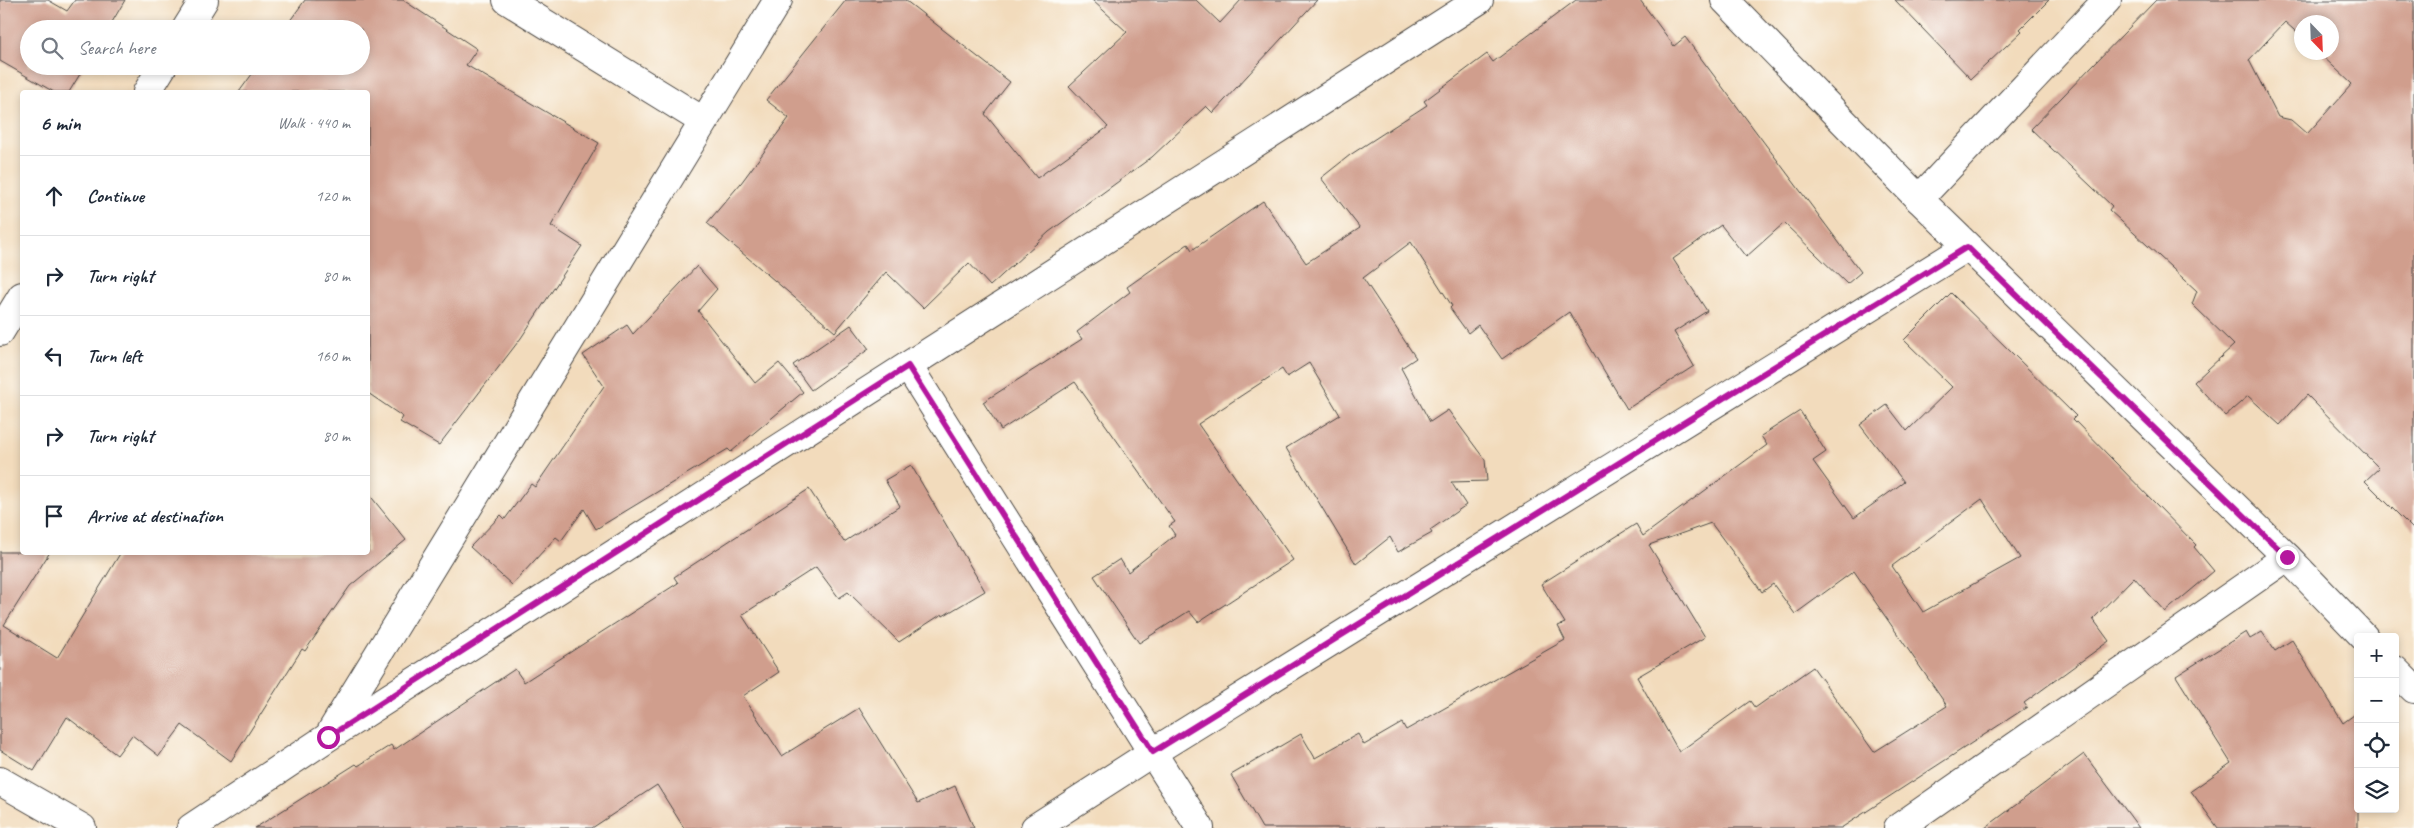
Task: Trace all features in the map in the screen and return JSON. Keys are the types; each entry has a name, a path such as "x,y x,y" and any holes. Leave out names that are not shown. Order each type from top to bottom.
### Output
{"street":[{"path":"192,20 204,0"},
{"path":"507,0 703,121"},
{"path":"328,737 778,0"},
{"path":"191,828 328,737 1479,0"},
{"path":"1725,0 1967,247 2287,557 2360,633"},
{"path":"1919,199 2107,0"},
{"path":"148,90 157,75"},
{"path":"1035,828 1153,752 1967,247"},
{"path":"0,332 20,299"},
{"path":"908,366 1200,828"},
{"path":"1898,828 2287,557"},
{"path":"2399,674 2414,689"},
{"path":"0,781 82,828"}],"building":[{"path":"0,0 48,0 67,11 75,0 125,0 113,20 20,20 20,72 0,61"},
{"path":"305,0 403,0 477,49 466,65 599,143 551,226 582,246 521,338 439,445 400,422 403,417 370,394 370,90 240,90 251,75 370,75 370,20 291,20"},
{"path":"846,0 905,0 1010,82 985,114 1037,178 1108,127 1069,86 1127,32 1092,0 1196,0 1220,23 1241,0 1317,0 1213,113 1206,106 1152,157 1049,232 990,286 969,263 923,308 886,272 835,332 707,223 741,183 789,118 766,100"},
{"path":"1576,0 1640,0 1674,46 1685,37 1861,272 1847,284 1784,223 1746,257 1721,225 1673,259 1707,311 1674,332 1694,366 1627,409 1569,312 1502,359 1478,325 1468,333 1450,308 1452,306 1411,242 1363,278 1416,358 1401,368 1430,422 1448,410 1485,460 1487,481 1451,482 1466,505 1430,530 1432,533 1398,552 1390,537 1356,564 1286,448 1340,415 1309,363 1287,377 1282,369 1198,424 1293,560 1198,622 1189,611 1139,643 1094,576 1120,559 1128,572 1175,535 1169,526 1175,522 1075,382 1001,430 983,402 1082,339 1077,332 1130,292 1127,287 1188,244 1192,250 1263,201 1306,263 1360,228 1321,178 1350,155 1427,105 1424,101 1487,54 1493,62"},
{"path":"1895,0 2049,0 2020,29 2022,31 1971,79"},
{"path":"2156,0 2414,0 2414,530 2365,481 2379,468 2307,395 2280,425 2248,396 2225,416 2194,382 2234,345 2192,304 2197,291 2109,210 2112,206 2031,129","holes":["2294,15 2339,15 2339,60 2326,60 2352,84 2307,134 2291,120 2278,117 2249,60 2285,22 2294,30"]},
{"path":"24,75 79,75 70,90 51,90"},
{"path":"697,266 717,289 698,311 755,383 779,363 803,392 731,452 728,449 596,529 584,509 561,541 556,537 512,585 470,547 501,515 505,519 531,484 535,487 604,386 583,355 627,325 633,334"},
{"path":"1951,293 2076,416 2073,419 2196,545 2194,547 2214,571 2165,612 2134,577 2093,619 2109,641 2024,703 2027,707 1841,828 1262,828 1231,775 1301,734 1315,758 1358,734 1364,745 1402,723 1406,730 1565,640 1558,626 1565,623 1541,584 1636,524 1643,536 1767,445 1761,436 1800,411 1826,452 1813,461 1854,518 1904,482 1860,425 1887,405 1907,431 1952,387 1904,340","holes":["1982,499 2020,558 1923,612 1892,566","1711,523 1762,592 1773,584 1795,614 1854,571 1947,706 1874,752 1813,667 1755,708 1750,701 1679,752 1637,677 1705,637 1649,545"]},
{"path":"851,325 869,349 811,390 793,365"},
{"path":"911,465 985,591 943,616 942,614 899,642 848,592 839,598 816,567 742,615 779,672 743,696 782,756 859,708 918,803 955,786 974,828 684,828 657,785 592,828 255,828 356,764 358,766 391,745 394,750 515,669 524,682 678,583 674,577 809,489 844,542 900,506 885,480"},
{"path":"370,495 406,540 350,586 305,651 302,649 231,761 182,725 159,756 132,735 117,755 67,717 34,771 0,750 0,552 20,552 20,555 48,555 4,625 57,658 119,555 370,555"},
{"path":"2246,632 2250,639 2262,632 2275,651 2292,640 2343,723 2354,715 2354,813 2358,813 2358,828 2218,828 2191,791 2231,763 2176,676"},
{"path":"2084,754 2139,828 1985,828"}],"route":[{"path":"328,737 908,366 1153,752 1967,247 2287,557"}]}
